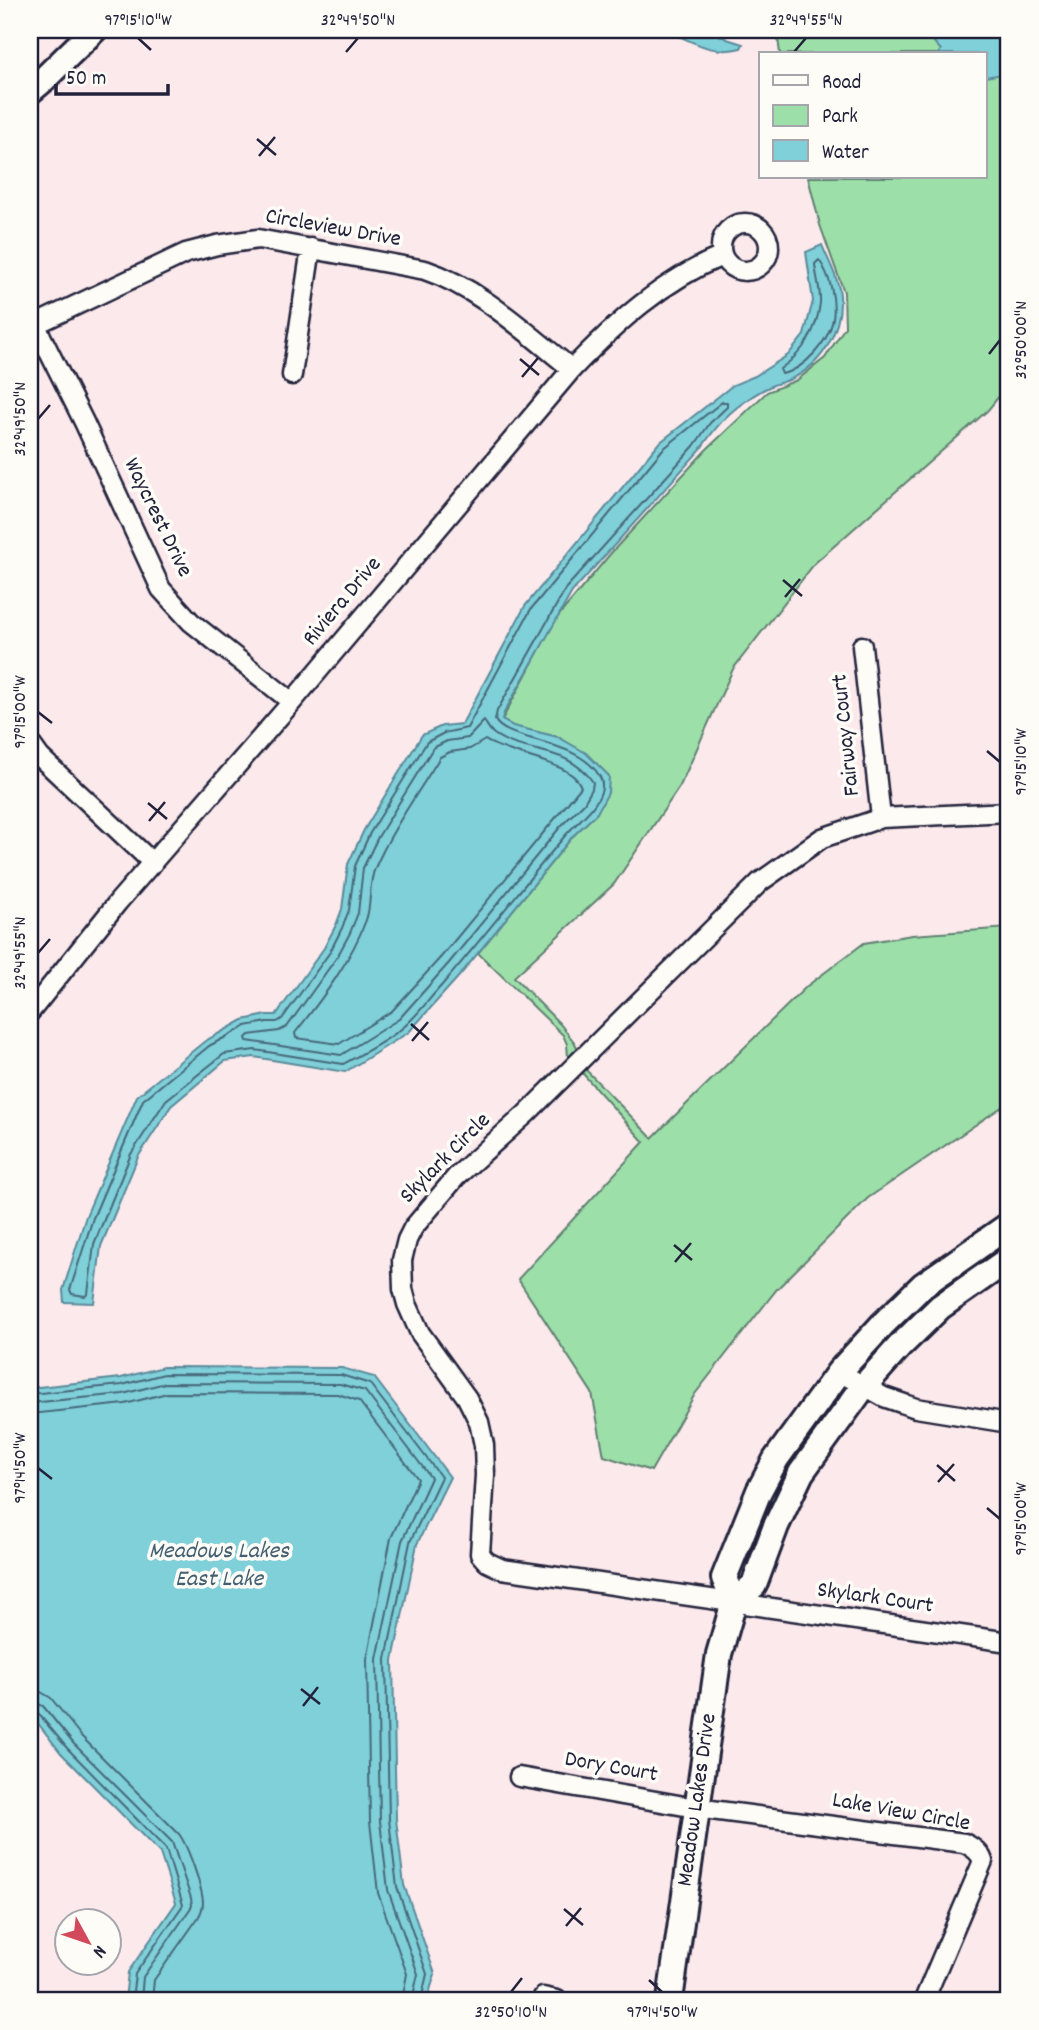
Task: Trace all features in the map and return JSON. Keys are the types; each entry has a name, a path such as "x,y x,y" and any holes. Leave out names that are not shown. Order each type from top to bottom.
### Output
{"street":[{"path":"30,91 94,30"},
{"name":"Circleview Drive","path":"31,322 186,253 258,239 425,270 447,278 469,289 572,369"},
{"path":"292,375 311,248"},
{"name":"Riviera Drive","path":"30,1012 572,369 606,334 645,301 694,268 723,256"},
{"name":"Waycrest Drive","path":"31,322 84,422 161,589 191,622 292,702"},
{"name":"Fairway Court","path":"862,646 881,818"},
{"path":"30,743 40,757 153,863"},
{"name":"Skylark Circle","path":"734,1602 502,1569 487,1562 480,1555 484,1445 479,1423 467,1398 420,1333 403,1289 402,1260 413,1228 456,1177 526,1114 760,882 822,838 881,818 1009,812"},
{"name":"Meadow Lakes Drive","path":"734,1602 724,1578 759,1492 776,1459 839,1373 883,1324 923,1285 1009,1225"},
{"name":"Meadow Lakes Drive","path":"670,2000 719,1654 734,1602 754,1585 776,1526 802,1473 864,1386 940,1307 1009,1259"},
{"path":"839,1373 884,1397 916,1408 1009,1423"},
{"name":"Skylark Court","path":"734,1602 1009,1642"},
{"name":"Dory Court","path":"519,1777 696,1808"},
{"name":"Lake View Circle","path":"696,1808 964,1843 973,1847 983,1861 924,2000"}],"green space":[{"path":"777,30 1009,30 1009,384 988,410 815,563 733,669 680,786 614,884 514,977 575,1043 587,1071 652,1138 807,986 864,943 912,935 1009,928 1009,1102 868,1198 777,1289 695,1394 651,1471 604,1456 592,1393 518,1279 644,1142 568,1057 563,1035 478,953 573,836 597,813 558,737 512,726 502,720 555,620 611,553 706,450 767,392 797,380 825,358 845,327 844,292 820,225 808,178 986,178 986,52 780,52"}],"water":[{"path":"664,30 709,30 743,44 741,48 720,50"},
{"path":"923,30 1009,30 1009,73 986,77 986,52 940,52 941,50"},
{"path":"822,245 840,296 838,321 828,345 802,373 757,393 720,423 700,450 572,592 504,713 502,720 513,726 558,737 586,753 609,776 608,793 597,813 573,836 461,974 409,1032 345,1072 254,1057 225,1061 171,1106 138,1157 101,1246 94,1303 64,1302 63,1290 86,1216 137,1096 205,1041 243,1020 276,1015 324,948 336,925 342,909 348,864 364,830 422,735 442,726 462,724 525,606 658,444 733,385 755,376 788,355 804,335 813,301 806,252"},
{"name":"Meadows Lakes East Lake","path":"163,1367 342,1368 374,1377 450,1477 417,1544 393,1660 396,1819 404,1885 435,1974 427,2000 125,2000 128,1972 176,1903 160,1853 61,1753 30,1713 30,1388 121,1378"}]}
